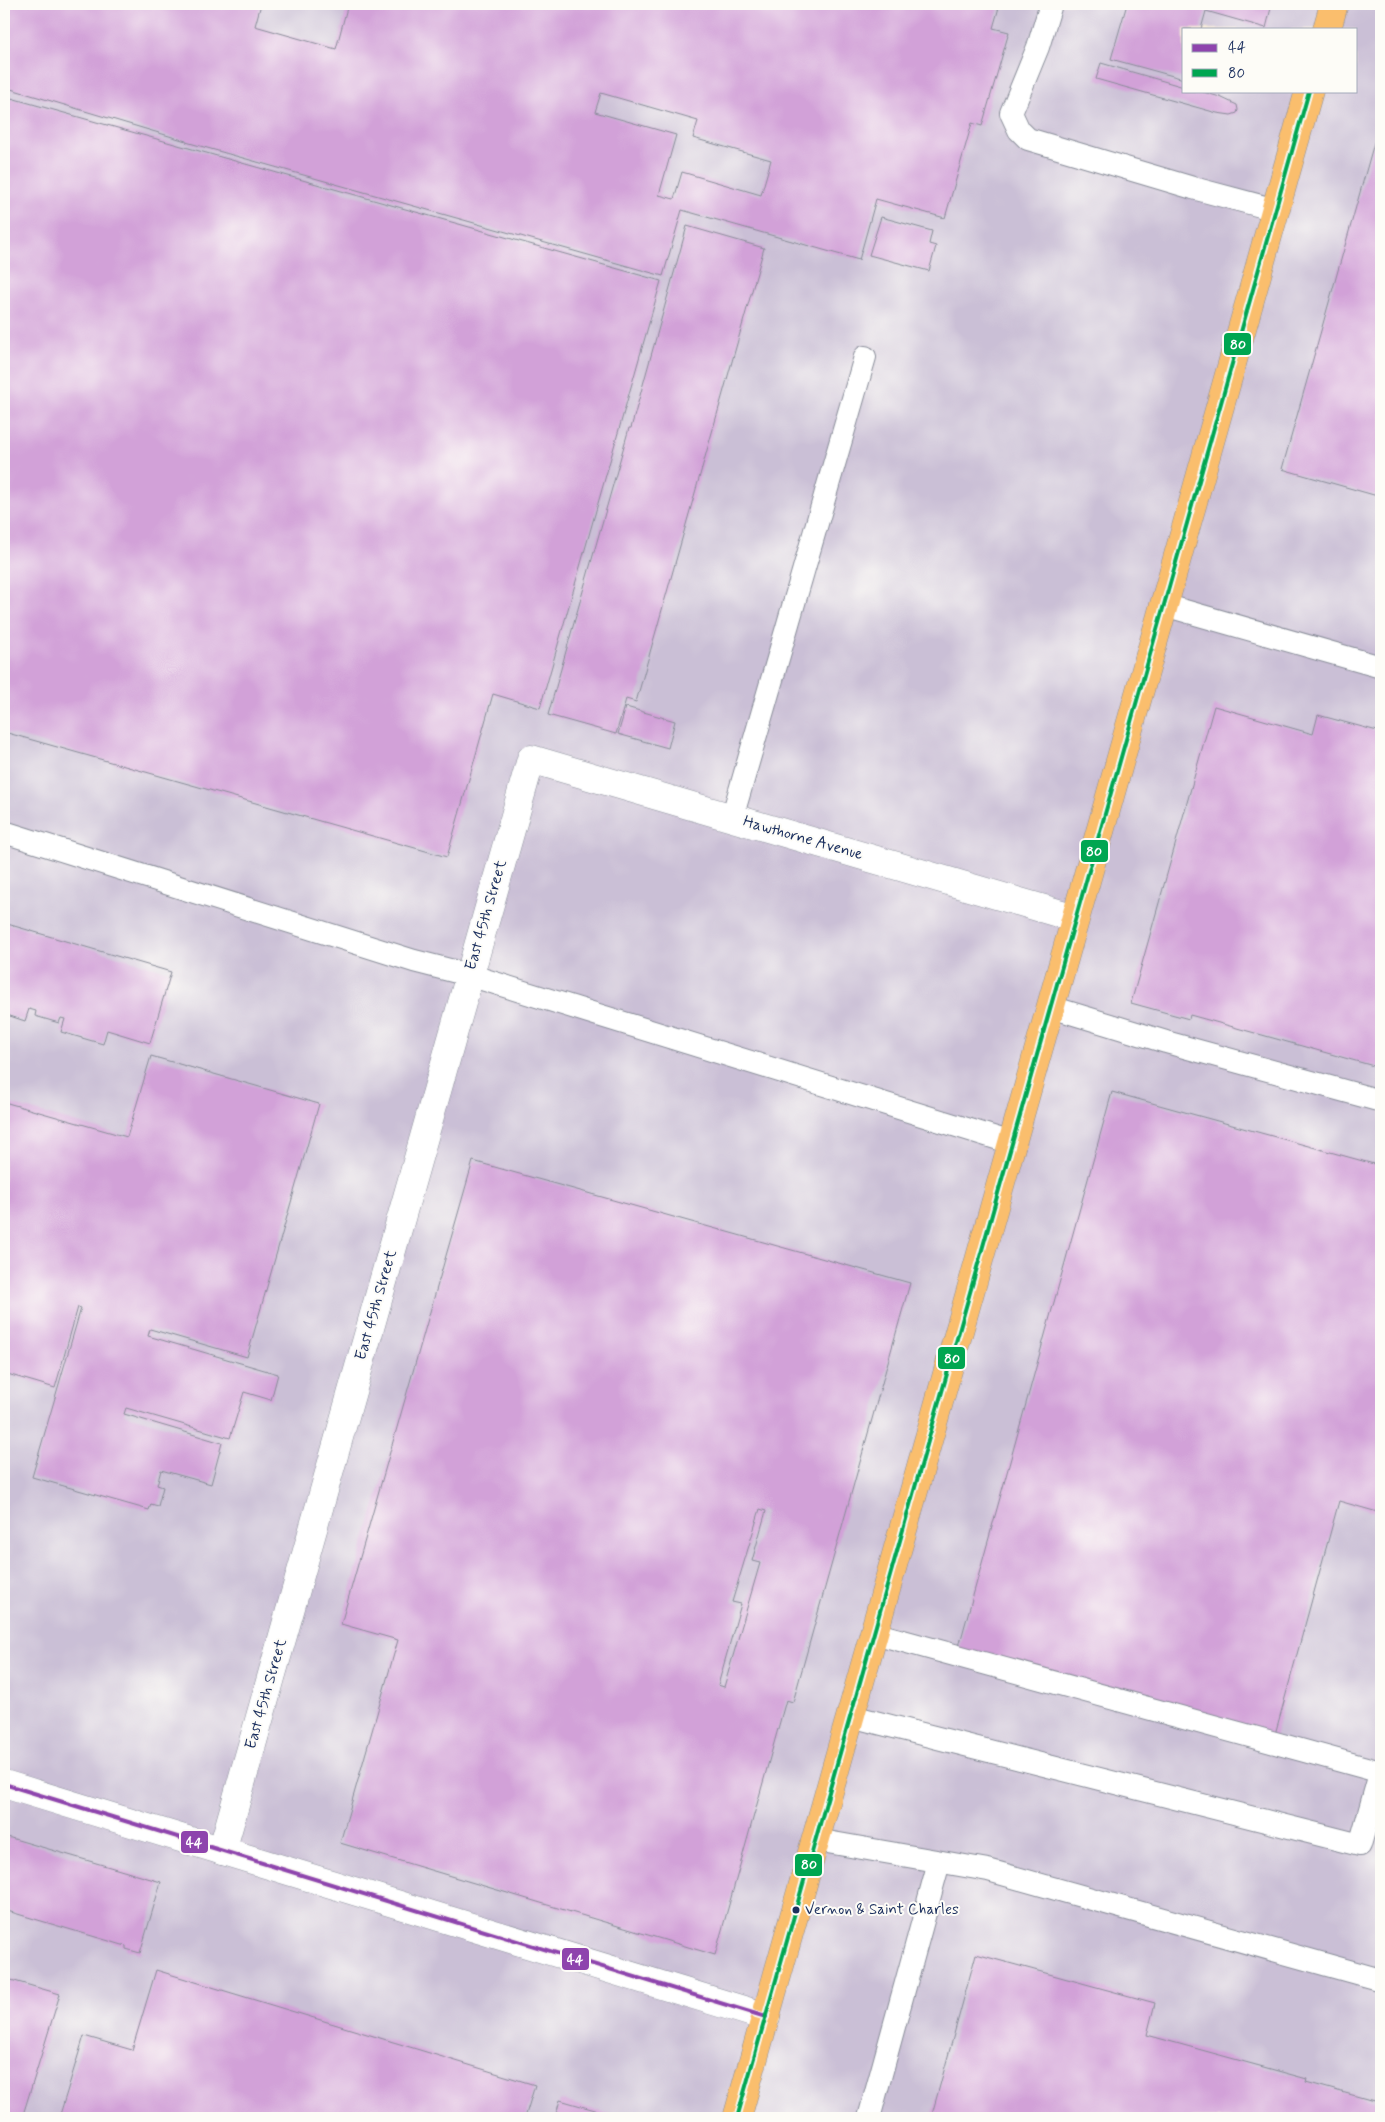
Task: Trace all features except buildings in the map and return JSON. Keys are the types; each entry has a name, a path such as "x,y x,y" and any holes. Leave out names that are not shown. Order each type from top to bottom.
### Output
{"main road":[{"path":"1327,28 1334,4"},
{"path":"737,2118 1309,92"}],"street":[{"name":"Hawthorne Avenue","path":"530,759 1075,918"},
{"name":"East 45th Street","path":"222,1850 530,759"},
{"path":"4,1784 766,2017"}],"lane":[{"path":"1051,4 1038,47 1011,113 1019,130 1028,139 1193,188 1276,210"},
{"path":"732,818 865,357"},
{"path":"1164,605 1381,667"},
{"path":"4,832 414,961 469,975 1012,1142"},
{"path":"1050,1007 1166,1042 1381,1101"},
{"path":"851,1716 1360,1845 1381,1771 874,1633"},
{"path":"816,1840 988,1870 1381,1980"},
{"path":"869,2118 939,1862"}],"shaded area":[{"path":"4,4 1381,4 1381,2118 4,2118"}],"transit line":[{"name":"80","path":"737,2118 1309,92"},
{"name":"44","path":"4,1784 766,2017"}],"place":[{"name":"Vernon & Saint Charles","path":"796,1910"}]}
